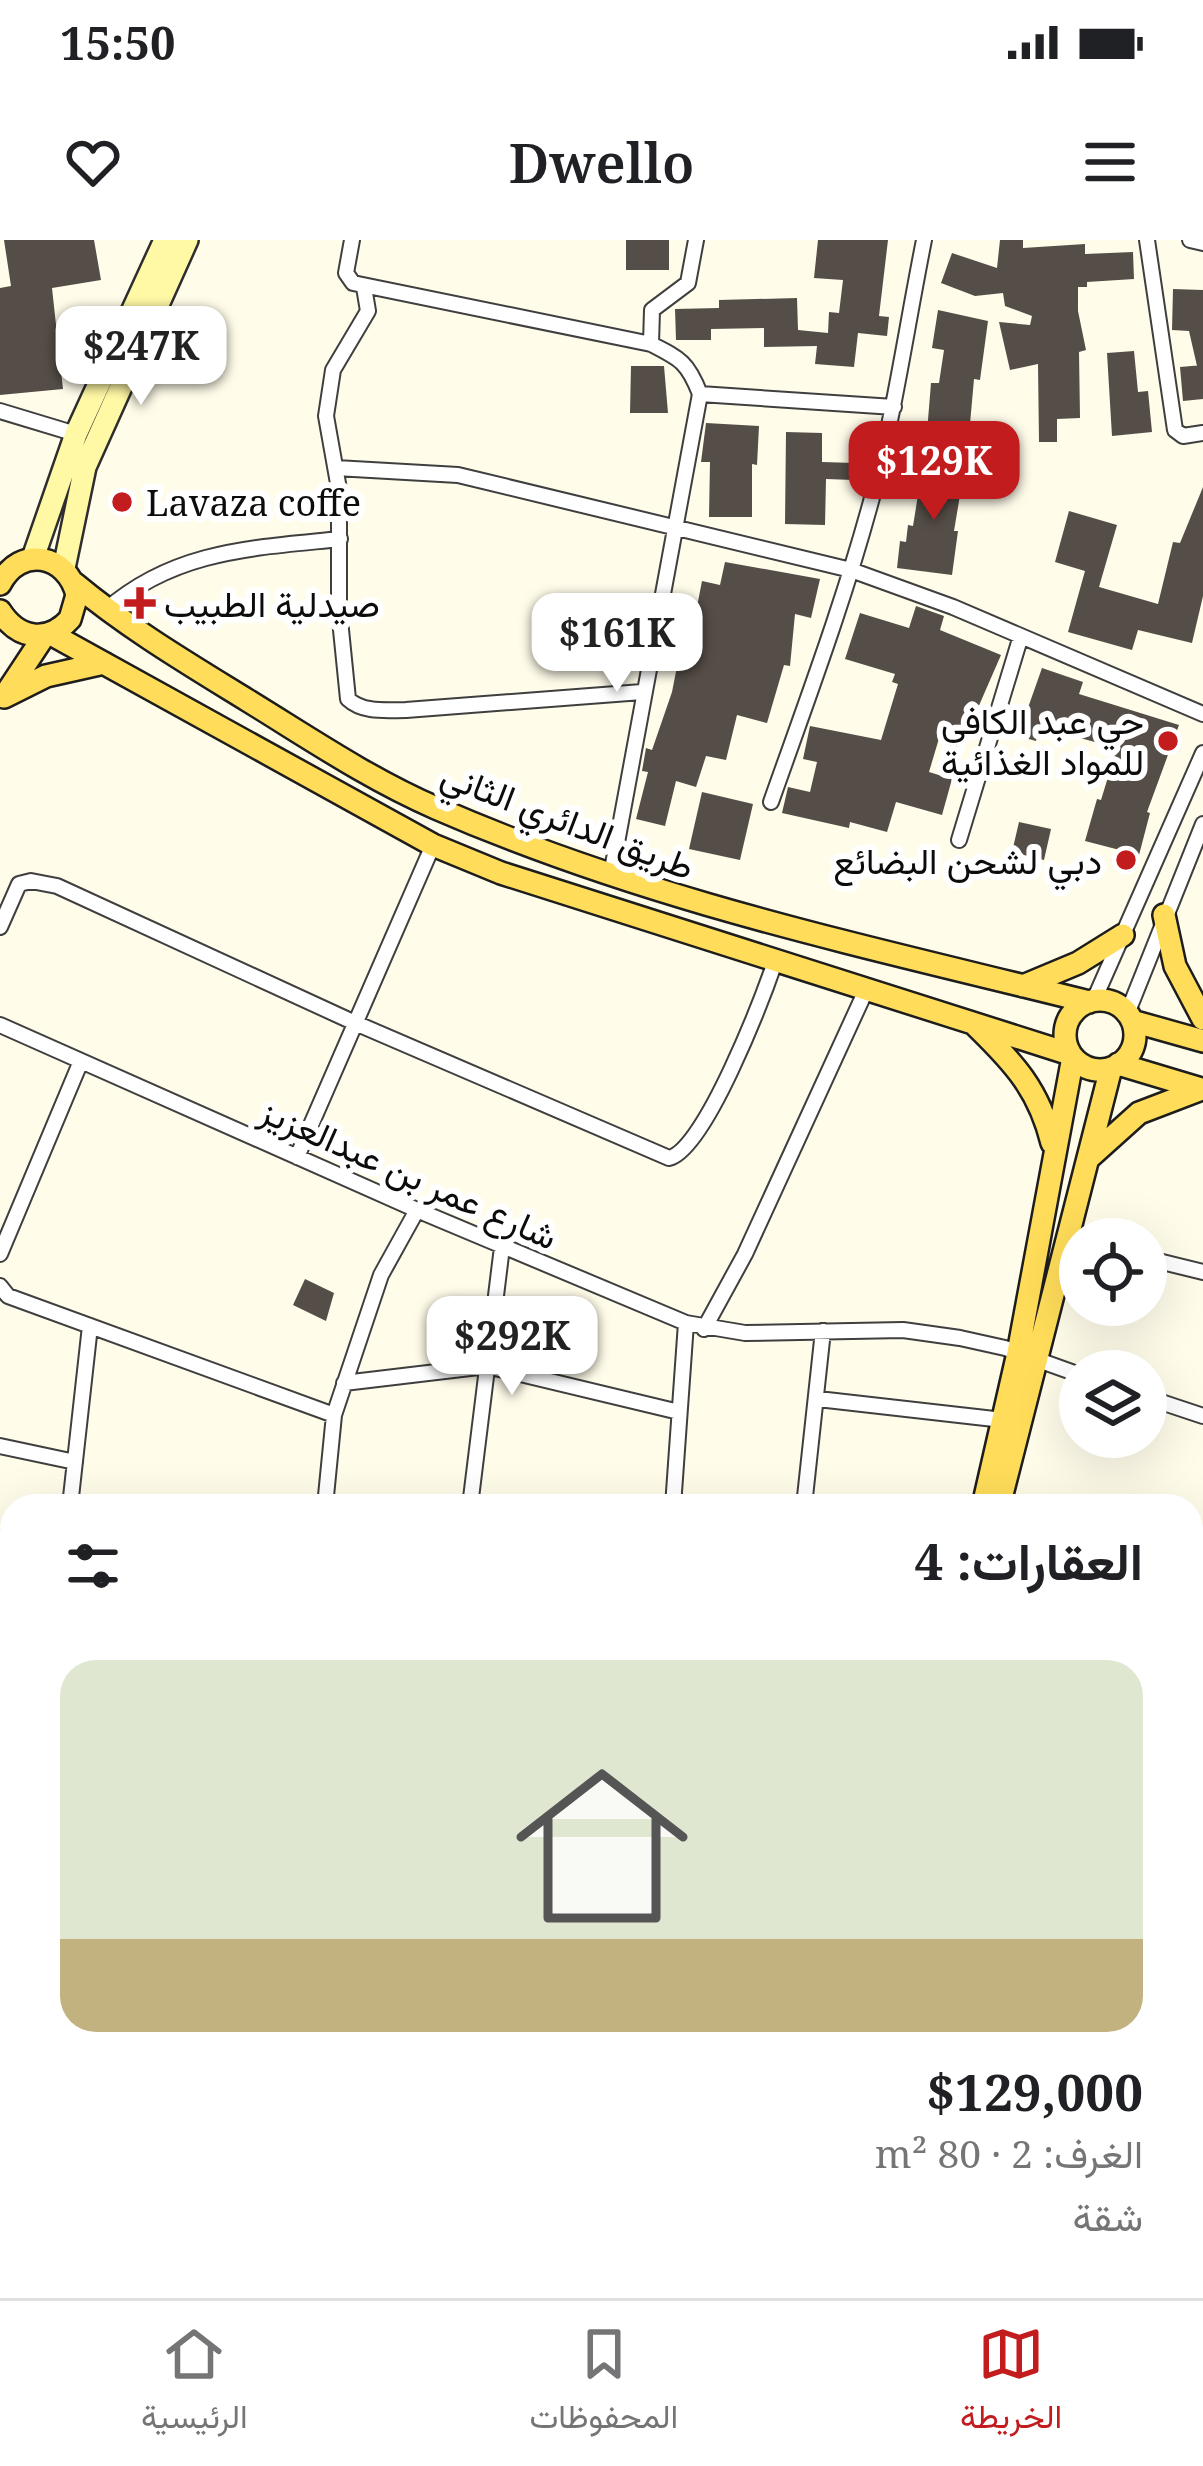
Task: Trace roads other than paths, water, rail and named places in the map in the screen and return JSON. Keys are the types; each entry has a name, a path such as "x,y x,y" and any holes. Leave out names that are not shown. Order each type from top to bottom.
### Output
{"main road":[{"path":"2,699 48,635 70,619 75,607 69,575 11,568"},
{"name":"طريق الدائري الثاني","path":"69,575 143,637 374,778 435,808 557,857 815,938 1092,1001"},
{"name":"طريق الدائري الثاني","path":"0,612 11,627 26,635 48,635 105,663 433,844 545,888 1071,1055"},
{"path":"2,699 46,676 105,663"},
{"path":"545,888 557,857"},
{"path":"1164,915 1175,966 1203,1019"},
{"path":"1023,986 1078,963 1123,935"},
{"path":"1001,1494 1027,1356 1071,1055 1066,1027 1070,1016 1092,1001 1112,1003 1130,1017 1203,1040"},
{"path":"1078,1218 1087,1162 1114,1066 1132,1048 1130,1017"},
{"path":"971,1022 1019,1068 1043,1114 1055,1155"},
{"path":"1071,1055 1090,1069 1114,1066 1202,1089"},
{"path":"1087,1162 1138,1113 1202,1089"},
{"path":"986,1494 1003,1420 1059,1276"}],"street":[{"path":"11,568 165,240"},
{"path":"69,575 85,467 187,240"},
{"path":"352,240 346,273 364,287 651,344 686,364 700,394 611,875"},
{"path":"651,344 652,310 688,283 696,240"},
{"path":"771,802 851,570 894,407 924,240"},
{"path":"1147,240 1175,430 1183,436 1203,433"},
{"path":"1190,240 1203,243"},
{"path":"364,287 368,311 333,370 326,416 336,468 339,610 348,699 355,706 406,710 642,692"},
{"path":"700,394 894,407"},
{"path":"0,411 76,434"},
{"path":"336,468 458,475 851,570 953,607 1203,714"},
{"path":"106,610 131,588 175,565 340,538"},
{"path":"959,840 1020,639"},
{"path":"1092,1001 1203,753"},
{"path":"1130,1017 1164,915 1203,824"},
{"path":"297,1157 433,844"},
{"path":"0,927 19,884 31,881 57,886 353,1022 661,1156 675,1157 685,1151 706,1121 776,959"},
{"path":"704,1329 745,1253 867,988"},
{"name":"شارع عمر بن عبدالعزيز","path":"0,1025 502,1247 704,1329 745,1333 903,1330 981,1342 1059,1367"},
{"path":"0,1254 81,1061"},
{"path":"326,1494 334,1414 382,1275 417,1210"},
{"path":"471,1494 502,1247"},
{"path":"1167,1263 1203,1272"},
{"path":"0,1286 8,1297 334,1414"},
{"path":"674,1494 686,1323"},
{"path":"71,1494 90,1326"},
{"path":"806,1494 824,1331"},
{"path":"344,1383 487,1366 680,1412"},
{"path":"818,1399 1003,1420"},
{"path":"1167,1404 1203,1416"},
{"path":"0,1447 75,1462"}],"place":[{"name":"Lavaza coffe","path":"122,502"},
{"name":"صيدلية الطبيب","path":"140,603"},
{"name":"حي عبد الكافي للمواد الغذائية","path":"1168,741"},
{"name":"دبي لشحن البضائع","path":"1126,860"}]}
